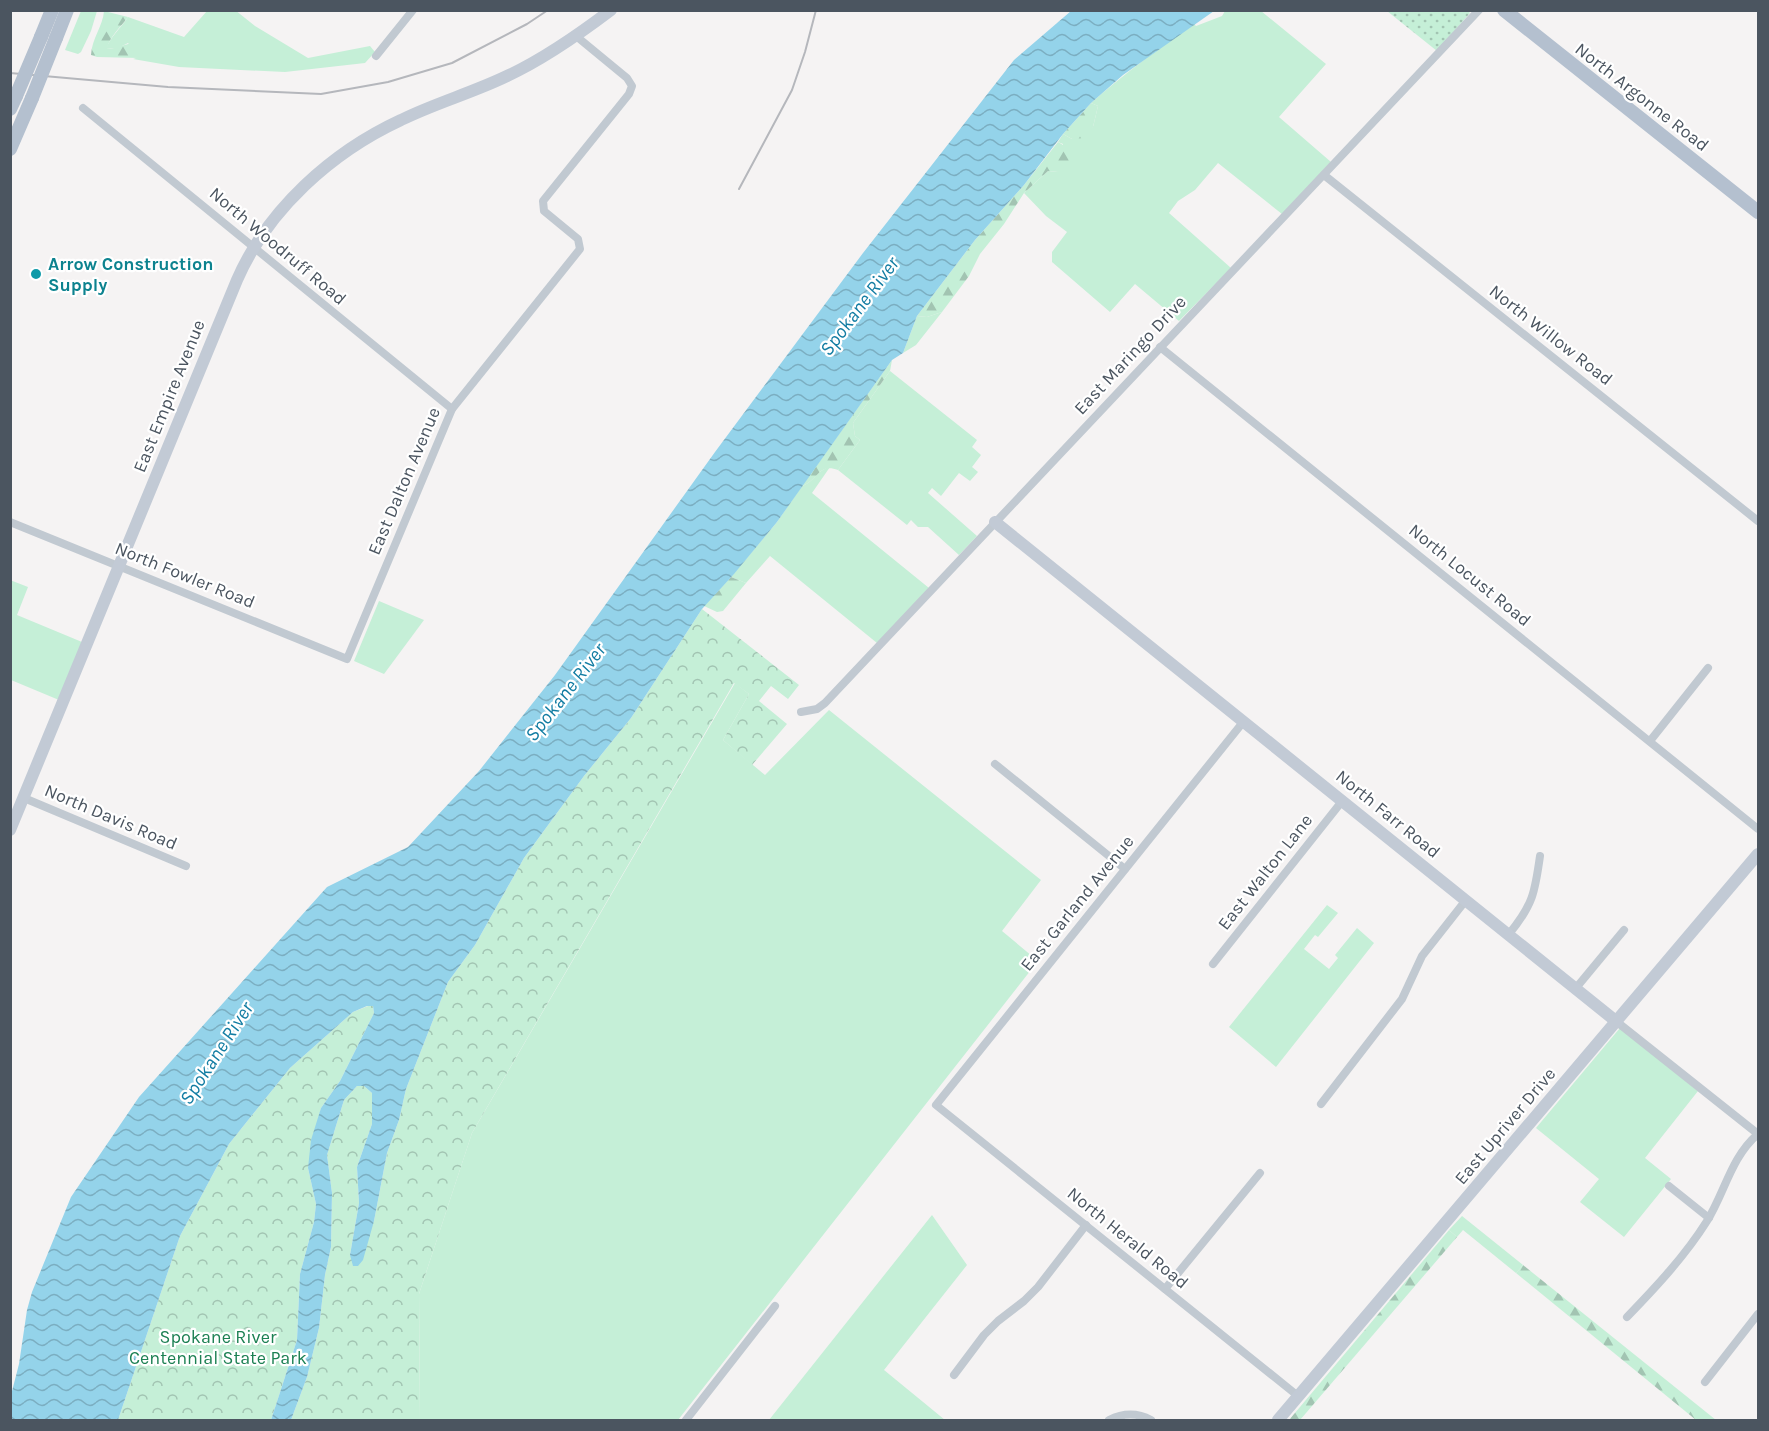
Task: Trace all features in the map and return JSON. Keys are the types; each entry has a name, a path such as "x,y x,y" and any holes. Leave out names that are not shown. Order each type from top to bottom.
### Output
{"main road":[{"path":"13,103 52,10"},
{"path":"10,149 67,10"},
{"name":"North Argonne Road","path":"1504,10 1758,212"}],"street":[{"path":"375,56 413,10"},
{"name":"East Empire Avenue","path":"10,830 237,279 253,248 304,186 356,145 403,118 507,76 543,57 611,10"},
{"name":"East Maringo Drive","path":"801,712 822,707 1479,10"},
{"name":"East Dalton Avenue","path":"346,660 452,409 576,254 580,243 576,237 548,214 542,206 546,196 629,94 632,86 627,78 576,36"},
{"name":"North Woodruff Road","path":"83,108 452,409"},
{"name":"North Willow Road","path":"1323,175 1758,521"},
{"name":"North Locust Road","path":"1160,347 1758,829"},
{"name":"North Fowler Road","path":"10,522 346,660"},
{"name":"North Farr Road","path":"995,522 1758,1134"},
{"path":"1650,741 1708,668"},
{"name":"East Garland Avenue","path":"936,1106 1244,721"},
{"path":"995,764 1125,869"},
{"name":"North Davis Road","path":"24,798 186,866"},
{"name":"East Walton Lane","path":"1213,964 1343,800"},
{"name":"East Upriver Drive","path":"1278,1420 1758,854"},
{"path":"1509,934 1525,915 1533,899 1540,856"},
{"path":"1321,1104 1402,999 1422,956 1466,900"},
{"path":"1576,988 1624,930"},
{"name":"North Herald Road","path":"936,1106 1298,1396"},
{"path":"1627,1317 1674,1267 1709,1218 1740,1153 1758,1134"},
{"path":"1165,1289 1260,1173"},
{"path":"1669,1186 1709,1218"},
{"path":"954,1375 984,1335 1038,1287 1086,1226"},
{"path":"686,1420 775,1306"},
{"path":"1705,1382 1758,1314"},
{"path":"1109,1420 1120,1415 1134,1415 1151,1420"}],"green space":[{"path":"235,10 255,26 308,58 370,46 375,52 365,63 285,72 179,67 133,59 139,57 128,43 118,48 106,49 128,17 184,37 207,11"},
{"path":"1467,10 1470,13 1437,51 1387,11"},
{"path":"81,11 97,11 91,31 78,54 65,50"},
{"path":"104,11 128,17 113,36 107,49 136,43 140,46 139,58 91,55"},
{"path":"1225,11 1261,11 1326,64 1279,117 1331,162 1282,214 1218,163 1195,190 1178,201 1169,213 1231,268 1179,321 1135,284 1110,312 1052,262 1052,252 1067,232 1046,216 1024,193 1048,171 1058,172 1063,144 1058,142 1063,134 1072,139 1093,127 1098,106 1091,103 1141,62 1194,24 1196,26 1222,16"},
{"path":"1091,103 1098,106 1093,127 1084,138 1072,139 1063,134"},
{"path":"1058,142 1066,148 1068,153 1071,162 1068,169 1058,172 1048,171 1024,193 1004,224 980,254 969,276 942,312 927,317 917,316 975,240 1024,185"},
{"path":"942,312 916,345 903,353 917,316 927,317"},
{"path":"892,360 890,371 853,423 855,436 860,440 838,470 831,468 822,470 802,486"},
{"path":"890,371 977,440 972,447 981,455 972,467 978,472 970,481 959,473 941,496 932,488 928,493 977,536 959,555 928,527 918,527 911,520 907,525 838,470 860,440 855,436 853,423"},
{"path":"830,467 812,493 929,588 877,643 770,556 746,583 731,577 777,522 802,486 810,482 822,470"},
{"path":"731,577 746,583 723,611 717,612 704,606"},
{"path":"10,580 28,587 17,615 82,642 59,700 11,680"},
{"path":"379,601 424,620 384,674 354,661"},
{"name":"Spokane River Centennial State Park","path":"702,609 799,685 788,699 771,686 759,701 787,724 752,765 723,740 749,694 734,683 472,1133 419,1294 420,1420 291,1420 307,1377 319,1328 325,1275 331,1247 332,1193 327,1155 344,1100 357,1086 364,1086 372,1093 372,1124 357,1167 359,1203 350,1255 374,1221 387,1153 399,1120 406,1089 448,982 475,945 524,858 584,776 631,718"},
{"path":"735,683 749,694 723,740 765,775 829,710 1041,880 1002,931 1038,961 678,1420 420,1420 419,1294 472,1133"},
{"path":"1327,905 1338,913 1318,937 1315,935 1304,949 1329,969 1338,958 1335,955 1357,928 1374,943 1276,1067 1229,1027"},
{"name":"Spokane River Centennial State Park","path":"373,1006 374,1013 340,1081 321,1108 308,1168 316,1204 314,1222 300,1274 297,1340 271,1420 118,1420 180,1236 229,1144 290,1068 353,1012"},
{"path":"1620,1028 1698,1091 1645,1158 1671,1179 1624,1237 1580,1202 1599,1179 1536,1128"},
{"path":"932,1215 967,1265 884,1370 945,1420 769,1420"},
{"path":"1462,1216 1523,1265 1516,1273 1463,1230 1457,1237 1449,1230"},
{"path":"1449,1230 1457,1237 1300,1420 1289,1420"},
{"path":"1523,1265 1716,1420 1696,1420 1516,1273"}],"water":[{"name":"Spokane River","path":"1071,11 1214,11 1123,75 1091,103 1063,134 1024,185 975,240 917,316 903,353 892,360 777,522 702,609 631,718 584,776 524,858 475,945 448,982 406,1089 399,1120 387,1153 374,1221 363,1260 358,1266 353,1266 350,1255 359,1203 357,1167 372,1124 372,1093 364,1086 357,1086 344,1100 327,1155 332,1193 331,1247 325,1275 319,1328 307,1377 291,1420 271,1420 297,1340 300,1274 314,1222 316,1204 308,1168 311,1140 321,1108 340,1081 374,1013 373,1006 353,1012 290,1068 229,1144 180,1236 118,1420 11,1420 11,1395 32,1292 71,1197 139,1097 327,887 408,847 479,771 555,675 715,452 863,253 1014,60"}],"railway":[{"path":"10,73 168,87 321,94 388,82 452,63 527,24 548,10"},
{"path":"739,189 792,90 816,10"}],"place":[{"name":"Arrow Construction Supply","path":"36,274"}]}
